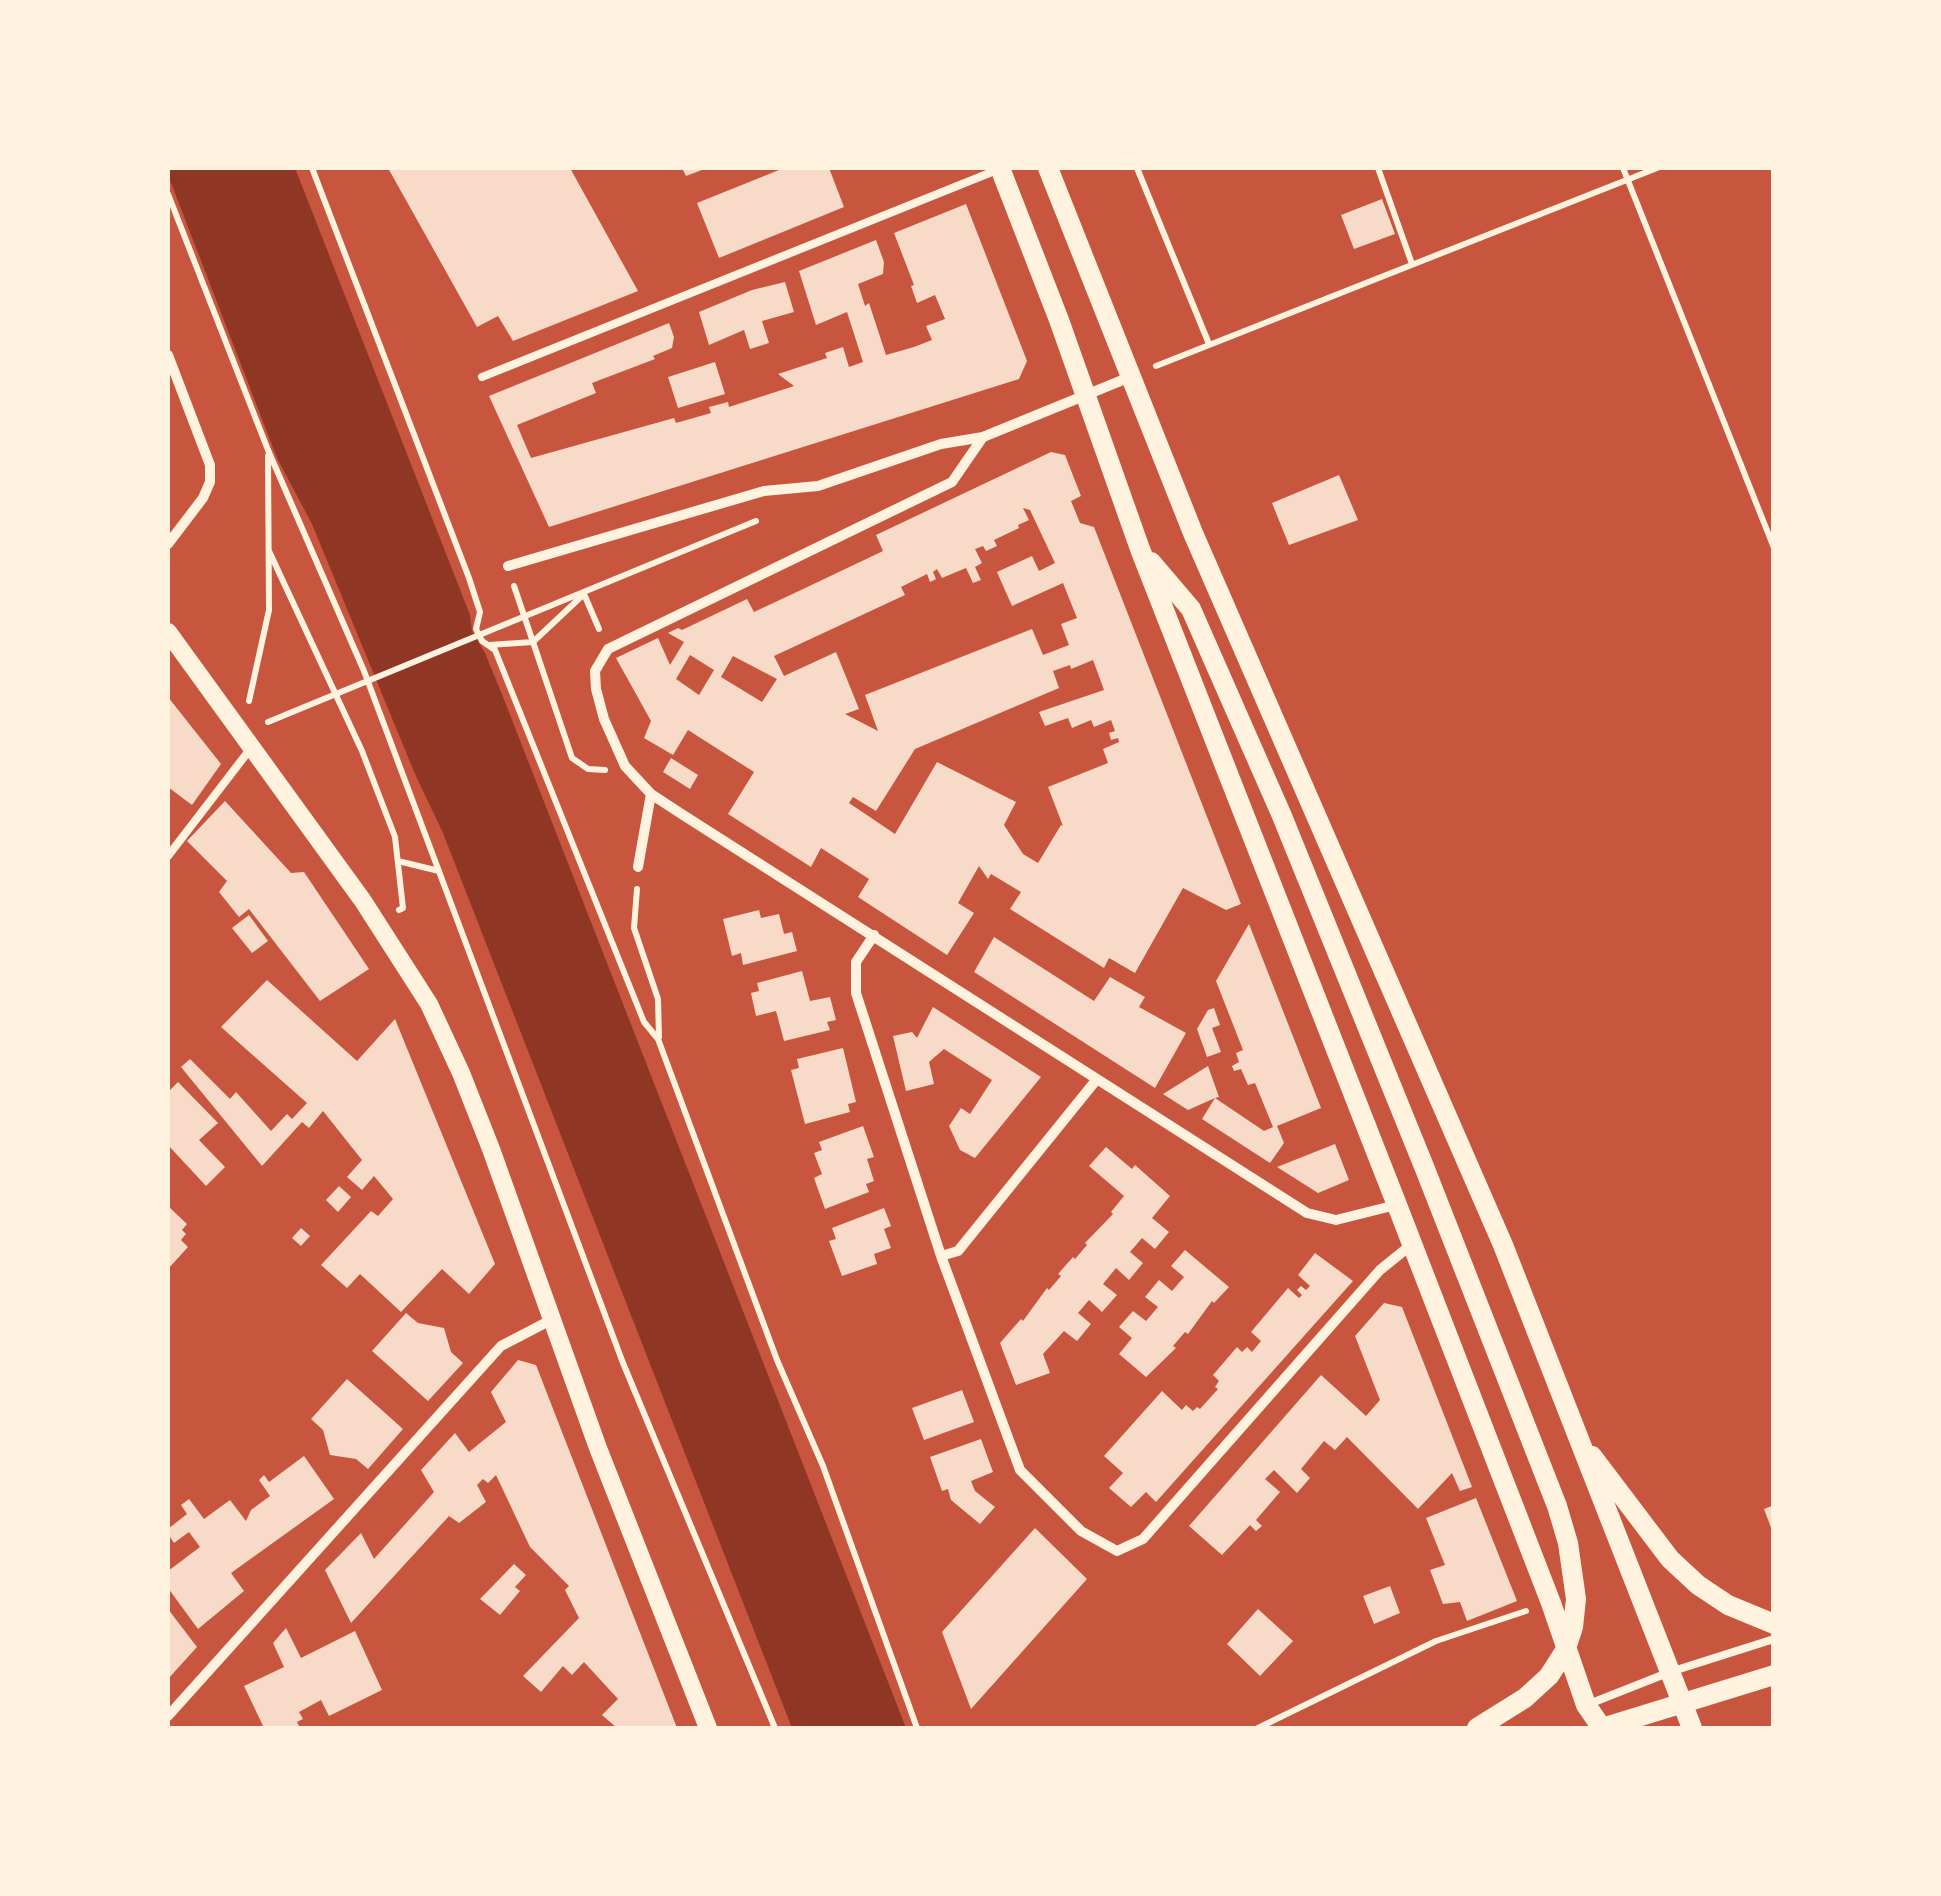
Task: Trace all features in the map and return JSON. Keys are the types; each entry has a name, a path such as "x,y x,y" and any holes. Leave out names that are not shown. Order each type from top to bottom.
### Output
{"main road":[{"path":"1001,168 1140,549 1397,1205 1586,1705 1602,1728 1774,1675"},
{"path":"1048,168 1193,533 1503,1245 1692,1728"},
{"path":"1140,549 1192,609 1282,816 1432,1187 1568,1543 1576,1599 1565,1652 1549,1676 1525,1698 1476,1728"},
{"path":"1576,1436 1670,1559 1698,1586 1728,1606 1774,1624"}],"street":[{"path":"168,355 210,465 210,482 203,498 168,544"},
{"path":"508,566 764,491 818,486 941,444 983,437 1130,377"},
{"path":"983,437 952,482 604,654 595,671 596,688 604,720 631,772 651,794 1316,1217 1336,1220 1397,1205"},
{"path":"168,632 370,912 430,1004 479,1119 551,1320 708,1728"},
{"path":"638,868 651,794"},
{"path":"874,935 856,962 856,993 941,1256 1020,1470 1081,1532 1117,1550 1143,1539 1380,1270 1412,1244"},
{"path":"941,1256 958,1250 1097,1080"},
{"path":"168,1716 501,1346 551,1320"}],"lane":[{"path":"482,377 1001,168"},
{"path":"168,856 246,741"},
{"path":"1586,1705 1670,1672 1774,1639"}],"path":[{"path":"312,168 462,559 480,612 476,629 482,641 495,650 644,1022 658,1039 777,1360 823,1466 917,1728"},
{"path":"1137,168 1209,344"},
{"path":"1378,168 1412,264"},
{"path":"1622,168 1774,548"},
{"path":"1130,377 1656,168"},
{"path":"168,194 268,450 364,671 623,1363 775,1728"},
{"path":"246,741 269,610 268,450"},
{"path":"283,715 755,522 794,488"},
{"path":"268,551 362,750 395,837 398,861 439,871"},
{"path":"508,566 572,758 588,769 631,772"},
{"path":"488,645 533,642 584,594"},
{"path":"584,594 604,654"},
{"path":"638,868 634,928 658,999 658,1039"},
{"path":"1258,1728 1436,1641 1550,1603"}],"shaded area":[{"path":"168,168 295,168 470,615 472,631 505,702 906,1728 792,1728 443,833 312,524 277,458"}],"building":[{"path":"388,168 570,168 638,291 513,341 498,316 477,327"},
{"path":"682,168 707,168 686,176"},
{"path":"784,168 829,168 844,207 719,258 697,203"},
{"path":"1382,199 1395,234 1354,249 1341,215"},
{"path":"966,204 1027,361 1019,379 549,527 489,396 669,323 674,337 672,348 653,356 655,359 592,383 596,393 517,425 531,458 674,418 676,423 711,413 709,407 728,402 729,407 794,386 778,374 827,358 825,353 843,347 849,367 863,362 847,312 816,325 799,271 876,240 884,262 883,274 858,284 865,306 869,303 886,355 932,340 926,326 945,319 935,295 917,303 894,233"},
{"path":"785,282 794,312 762,321 769,343 750,349 744,330 709,345 699,312 752,290"},
{"path":"715,362 725,394 678,408 668,377"},
{"path":"1051,452 1065,455 1081,496 1071,501 1080,523 1094,527 1241,904 1226,910 1183,888 1135,973 1109,958 1104,968 1010,909 1021,892 991,874 988,879 979,866 958,903 974,913 947,955 858,897 869,879 821,848 811,867 728,814 754,772 688,730 673,755 644,738 651,721 616,658 658,638 670,665 684,642 668,633 747,599 754,612 801,590 883,551 876,535","holes":["1023,508 1030,510 1055,563 1039,571 1032,556 997,572 1012,606 1063,583 1077,618 1061,624 1069,645 1043,655 1032,629 865,695 878,731 845,714 859,709 836,652 784,676 774,656 905,595 901,587 927,574 930,582 936,579 933,572 937,569 942,578 966,568 973,583 981,580 975,567 982,563 975,549 983,546 986,551 997,546 994,540 1029,520","690,655 714,670 699,695 676,679","733,656 777,679 762,702 721,677","1093,660 1104,690 1039,712 1045,726 1068,718 1072,728 1091,720 1094,727 1111,720 1115,731 1109,733 1111,740 1118,738 1119,742 1103,749 1108,763 1048,787 1063,826 1038,863 1023,854 1004,825 1016,802 937,762 895,834 849,803 853,797 876,811 915,749 1059,688 1053,671 1070,665 1071,669"]},
{"path":"1339,475 1358,520 1289,545 1272,503"},
{"path":"168,697 221,764 192,805 168,787"},
{"path":"671,758 698,775 690,789 663,772"},
{"path":"225,801 291,873 304,872 369,969 320,1001 249,909 239,917 219,892 227,881 187,841"},
{"path":"759,910 761,918 779,914 784,934 792,932 797,951 743,965 741,953 732,956 723,919"},
{"path":"249,915 268,941 252,953 232,928"},
{"path":"1249,924 1321,1108 1277,1126 1284,1143 1270,1163 1202,1119 1215,1098 1264,1131 1273,1127 1255,1083 1248,1085 1241,1069 1234,1071 1232,1066 1239,1062 1236,1053 1243,1050 1216,981"},
{"path":"994,937 1094,1001 1110,977 1145,997 1139,1007 1186,1033 1155,1088 974,972"},
{"path":"802,971 810,1001 830,997 836,1020 827,1022 830,1030 784,1041 776,1011 756,1016 751,993 759,991 757,983"},
{"path":"267,980 357,1061 395,1019 495,1264 469,1294 442,1269 401,1312 360,1274 347,1288 321,1265 371,1211 378,1216 393,1199 374,1176 362,1190 347,1177 362,1160 323,1111 309,1128 302,1122 262,1166 181,1067 190,1059 230,1099 236,1092 271,1131 287,1114 292,1119 307,1103 221,1027"},
{"path":"933,1007 1041,1077 975,1158 960,1150 949,1126 961,1108 970,1114 992,1080 944,1049 929,1062 934,1084 906,1091 893,1036 912,1032 917,1038"},
{"path":"1214,1008 1220,1025 1212,1028 1221,1052 1207,1057 1197,1029 1208,1010"},
{"path":"843,1048 856,1102 848,1104 850,1112 805,1124 791,1070 799,1068 797,1059"},
{"path":"1208,1066 1219,1097 1188,1110 1163,1094"},
{"path":"178,1082 218,1123 199,1140 225,1167 206,1186 168,1145 168,1092"},
{"path":"863,1126 874,1157 867,1159 874,1181 866,1184 869,1192 825,1209 814,1178 822,1174 814,1153 822,1150 819,1142"},
{"path":"1335,1144 1349,1180 1318,1193 1277,1167"},
{"path":"1106,1147 1132,1169 1135,1165 1170,1196 1152,1218 1169,1232 1155,1249 1142,1238 1130,1252 1143,1263 1129,1280 1116,1268 1103,1284 1117,1295 1102,1312 1089,1300 1078,1313 1091,1324 1077,1341 1064,1331 1043,1354 1050,1373 1016,1385 1000,1343 1061,1276 1058,1274 1087,1245 1124,1196 1089,1166"},
{"path":"339,1186 351,1197 338,1212 326,1200"},
{"path":"168,1206 187,1224 181,1240 188,1247 168,1269"},
{"path":"884,1208 891,1226 884,1229 891,1248 874,1254 877,1264 842,1276 829,1241 836,1239 832,1228"},
{"path":"301,1228 310,1236 301,1246 292,1238"},
{"path":"1185,1250 1229,1287 1212,1301 1188,1334 1185,1332 1173,1346 1176,1348 1146,1377 1119,1354 1132,1338 1119,1327 1133,1311 1146,1321 1158,1307 1145,1297 1159,1280 1172,1291 1184,1277 1171,1266"},
{"path":"1315,1253 1353,1281 1156,1502 1146,1492 1131,1507 1109,1488 1123,1473 1104,1456 1162,1391 1182,1410 1186,1405 1193,1411 1200,1409 1218,1389 1215,1387 1219,1381 1213,1375 1237,1347 1242,1352 1247,1347 1252,1352 1261,1341 1251,1332 1288,1288 1299,1298 1302,1295 1297,1290 1310,1286 1298,1275"},
{"path":"1384,1303 1402,1307 1472,1487 1460,1491 1452,1473 1418,1509 1347,1437 1335,1450 1324,1441 1301,1469 1310,1478 1297,1493 1274,1470 1265,1479 1280,1492 1256,1520 1262,1526 1256,1531 1250,1525 1222,1555 1189,1526 1321,1375 1366,1416 1380,1400 1355,1336"},
{"path":"406,1313 418,1323 444,1328 451,1352 463,1363 428,1401 372,1351"},
{"path":"518,1360 536,1365 677,1728 617,1728 602,1715 618,1699 584,1662 572,1675 563,1666 541,1692 523,1676 579,1618 565,1590 569,1586 530,1547 496,1475 488,1483 483,1479 477,1485 486,1502 459,1523 449,1516 351,1623 325,1570 361,1533 374,1559 434,1492 421,1470 455,1433 469,1452 506,1422 491,1392"},
{"path":"347,1379 403,1429 368,1469 356,1459 330,1455 323,1430 311,1419"},
{"path":"962,1390 974,1422 924,1440 912,1408"},
{"path":"981,1439 993,1472 971,1481 975,1491 995,1507 980,1524 951,1500 948,1489 942,1491 930,1457"},
{"path":"304,1456 334,1499 231,1573 244,1591 198,1629 168,1588 168,1571 200,1547 189,1532 174,1543 168,1534 168,1529 187,1514 181,1505 189,1499 204,1519 230,1500 246,1521 251,1510 270,1496 259,1480 264,1475 269,1482"},
{"path":"1476,1498 1517,1601 1467,1621 1460,1602 1443,1604 1430,1570 1445,1565 1426,1518"},
{"path":"1774,1505 1774,1533 1773,1533 1764,1509"},
{"path":"1035,1528 1087,1579 971,1709 942,1632"},
{"path":"514,1564 526,1575 515,1587 520,1591 500,1615 480,1599"},
{"path":"1390,1586 1400,1613 1374,1624 1363,1596"},
{"path":"168,1609 197,1647 168,1679"},
{"path":"1258,1609 1293,1641 1260,1676 1227,1644"},
{"path":"286,1628 301,1658 355,1631 382,1690 329,1716 321,1700 299,1712 303,1719 297,1722 300,1728 264,1728 244,1686 284,1667 273,1643"}]}
